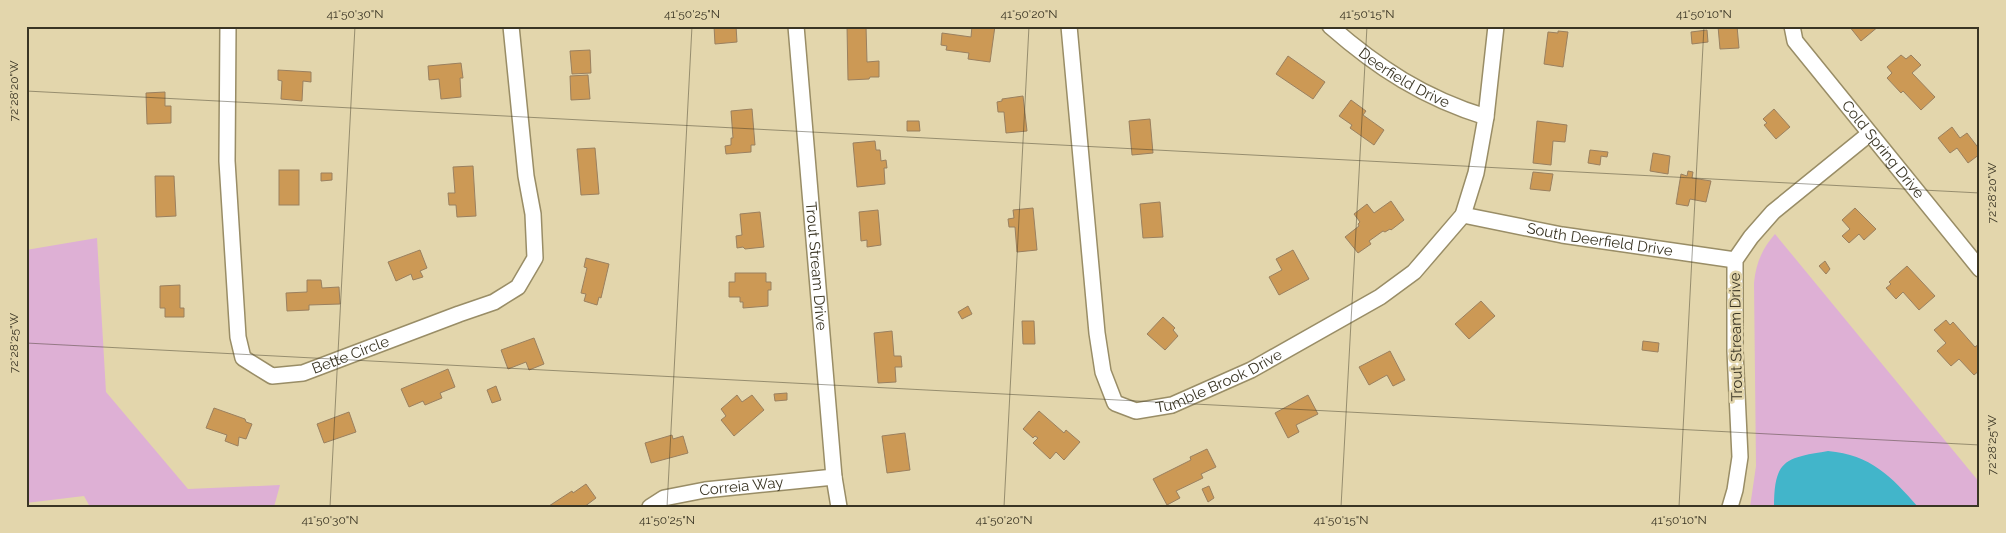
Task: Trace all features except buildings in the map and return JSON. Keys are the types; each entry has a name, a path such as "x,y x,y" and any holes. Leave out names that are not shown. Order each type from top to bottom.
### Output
{"street":[{"name":"Bette Circle","path":"228,26 227,161 238,337 243,358 272,376 303,373 494,302 518,287 535,258 533,214 526,176 511,26"},
{"name":"Trout Stream Drive","path":"796,26 834,477 839,507"},
{"name":"Tumble Brook Drive","path":"1069,26 1097,333 1103,372 1115,403 1136,411 1172,405 1252,370 1380,297 1414,272 1463,215 1476,173 1486,117 1496,26"},
{"name":"Deerfield Drive","path":"1330,26 1370,59 1424,94 1461,110 1486,117"},
{"name":"Cold Spring Drive","path":"1792,26 1796,41 1869,134 1980,269"},
{"name":"Trout Stream Drive","path":"1730,507 1735,490 1740,457 1735,351 1735,260 1751,236 1773,212 1869,134"},
{"name":"South Deerfield Drive","path":"1463,215 1562,235 1735,260"},
{"name":"Correia Way","path":"650,507 664,498 705,490 834,477"}],"shaded area":[{"path":"1775,234 1980,483 1980,507 1750,507 1756,466 1754,283 1760,257"},
{"path":"97,238 106,392 188,489 280,485 274,507 90,507 84,496 26,503 26,250"}],"water":[{"path":"1828,451 1843,453 1868,462 1899,486 1918,507 1774,507 1777,479 1780,470 1785,464 1792,459"}]}
